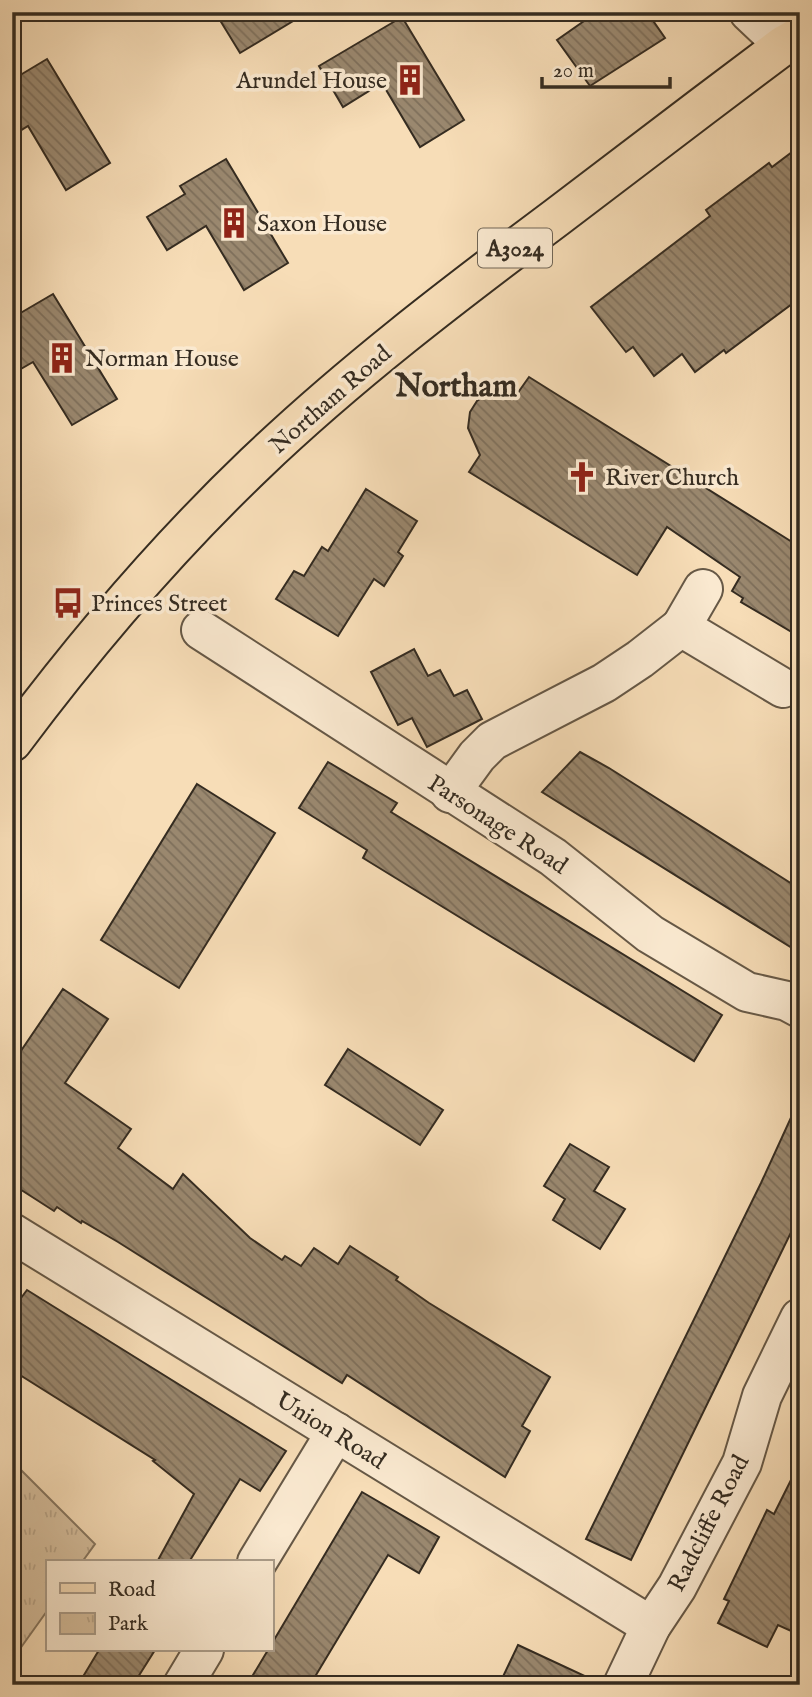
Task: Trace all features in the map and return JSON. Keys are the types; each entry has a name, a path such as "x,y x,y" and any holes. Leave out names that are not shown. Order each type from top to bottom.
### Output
{"main road":[{"name":"Northam Road","path":"12,742 62,675 147,575 256,463 370,362 466,285 792,40"}],"street":[{"path":"749,12 792,40"},
{"path":"450,793 477,756 492,741 604,683 640,660 681,627 703,589"},
{"path":"681,627 783,688"},
{"name":"Parsonage Road","path":"201,630 553,857 650,934 747,992 787,1001 800,1008"},
{"name":"Union Road","path":"12,1233 651,1626"},
{"name":"Radcliffe Road","path":"622,1685 651,1626 677,1587 742,1463 762,1396 800,1318"},
{"path":"258,1560 336,1433"},
{"path":"183,1685 203,1652"}],"green space":[{"path":"12,1461 95,1544 83,1560 46,1560 46,1612 12,1660"}],"building":[{"path":"215,12 308,12 240,53"},
{"path":"597,12 647,12 665,38 590,86 557,40"},
{"name":"Arundel House","path":"402,17 464,120 420,147 382,83 343,107 319,66"},
{"path":"47,59 110,163 66,190 28,126 12,136 12,80"},
{"path":"800,146 800,298 726,353 724,350 695,372 682,354 654,376 633,347 626,352 591,307 710,216 706,210 769,163 772,167"},
{"name":"Saxon House","path":"226,159 288,263 244,290 206,226 167,250 147,217 185,194 180,186"},
{"name":"Norman House","path":"53,294 117,399 72,425 33,362 12,374 12,318"},
{"name":"River Church","path":"529,377 800,547 800,637 741,602 743,598 732,591 740,577 667,527 637,575 469,472 480,455 468,428 470,412 477,401 487,394 517,394"},
{"path":"366,489 417,521 398,552 403,556 384,586 374,579 338,636 276,599 294,571 304,576 322,547 328,551"},
{"path":"414,649 428,676 440,670 454,696 467,690 482,719 427,747 412,718 398,725 371,672"},
{"path":"580,752 800,889 800,953 542,792"},
{"path":"328,762 397,803 391,812 722,1015 694,1061 363,858 367,850 299,808"},
{"path":"197,784 275,833 179,988 101,940"},
{"path":"63,989 108,1019 65,1083 131,1129 118,1148 173,1189 183,1174 250,1238 282,1260 285,1256 301,1266 314,1248 338,1264 350,1246 398,1277 396,1280 429,1303 550,1377 522,1426 530,1431 505,1477 347,1375 342,1383 118,1242 57,1207 54,1211 12,1184 12,1064"},
{"path":"348,1049 443,1110 420,1145 325,1085"},
{"path":"800,1098 800,1214 631,1560 586,1539"},
{"path":"570,1144 609,1167 594,1191 625,1209 600,1249 553,1220 565,1199 544,1186"},
{"path":"27,1290 286,1451 260,1491 240,1479 190,1560 158,1560 194,1494 153,1461 155,1460 12,1370 12,1310"},
{"path":"800,1462 800,1635 778,1625 767,1647 718,1623 729,1601 724,1599 767,1510 774,1514"},
{"path":"362,1492 439,1537 419,1573 388,1555 310,1685 247,1685 267,1652 273,1652 273,1642"},
{"path":"518,1645 602,1684 499,1685"},
{"path":"98,1652 154,1652 133,1685 78,1685"}],"place":[{"name":"Arundel House","path":"410,80"},
{"name":"Saxon House","path":"234,223"},
{"name":"Norman House","path":"62,358"},
{"name":"River Church","path":"582,477"},
{"name":"Princes Street","path":"68,603"}],"district":[{"name":"Northam","path":"456,385"}]}
